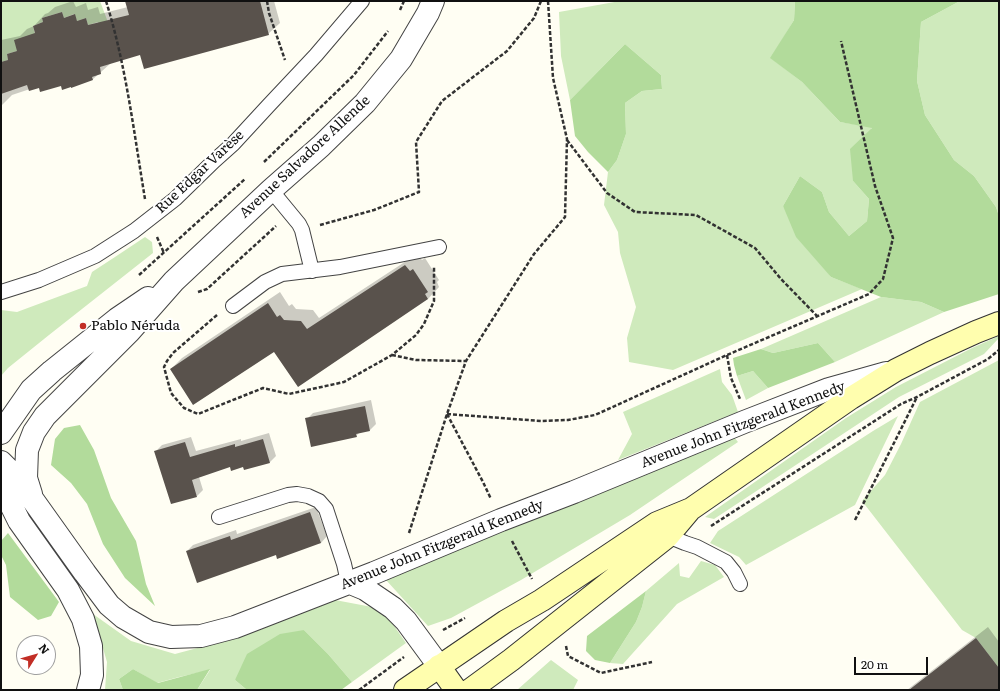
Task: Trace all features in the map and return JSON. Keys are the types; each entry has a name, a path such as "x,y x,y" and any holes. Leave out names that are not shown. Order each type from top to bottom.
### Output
{"main road":[{"name":"Avenue John Fitzgerald Kennedy","path":"405,690 506,621 542,600 657,523 691,509 845,402 896,370 999,323"},
{"name":"Avenue John Fitzgerald Kennedy","path":"470,690 676,540 691,509"},
{"path":"439,666 456,690"}],"street":[{"name":"Avenue Salvadore Allende","path":"34,500 26,478 27,450 34,432 45,416 129,332 174,281 271,190 321,146 365,103 401,59 428,13 433,1"},
{"name":"Avenue Salvadore Allende","path":"1,433 31,390 52,371 117,319 174,281"},
{"name":"Avenue John Fitzgerald Kennedy","path":"34,500 80,567 109,605 123,617 149,632 171,637 200,636 235,627 829,389 896,370"},
{"path":"1,462 18,479 34,500"},
{"path":"1,485 19,521 68,590 84,619 91,646 92,675 88,690"},
{"path":"348,582 365,589 393,608 406,621 439,666"}],"lane":[{"name":"Rue Edgar Varèse","path":"1,292 39,280 95,256 148,221 175,199 233,144 316,55 362,1"},
{"path":"271,190 302,230 312,271"},
{"path":"233,306 265,282 282,274 340,267 435,248"},
{"path":"219,517 288,495 297,494 308,496 319,501 326,509 344,564 348,582"},
{"path":"676,540 697,547 726,562 734,572 740,584"}],"path":[{"path":"106,1 123,66 148,221 164,253"},
{"path":"267,1 284,58 297,76"},
{"path":"398,13 404,1"},
{"path":"302,230 374,210 419,192 416,142 442,102 507,51 534,18 541,1"},
{"path":"400,562 447,414 466,361 534,254 565,217 566,139 553,78 548,1"},
{"path":"263,162 354,75 392,25"},
{"path":"447,414 541,421 568,420 595,415 727,355 869,294 883,279 893,238 875,186 841,41"},
{"path":"566,139 607,193 612,197 635,212 696,215 754,248 781,279 818,317"},
{"path":"138,276 246,178"},
{"path":"193,293 207,289 290,213"},
{"path":"233,306 222,310 173,353 164,367 171,393 184,408 198,414 263,388 289,394 344,382 392,355 416,335 424,324 434,301 435,248"},
{"path":"676,540 699,533 716,524 777,483 901,404 988,359 999,350"},
{"path":"392,355 416,360 466,361"},
{"path":"727,355 731,378 740,399"},
{"path":"855,520 917,397"},
{"path":"565,642 568,656 601,673 652,662"},
{"path":"359,690 372,681"}],"green space":[{"path":"1,1 100,1 109,25 99,28 98,22 88,25 86,18 77,21 74,14 64,18 62,12 42,18 43,22 33,26 35,34 17,51 7,54 8,60 1,62"},
{"path":"620,1 795,1 794,20 771,58 802,82 840,122 872,127 853,181 869,199 867,221 849,236 829,212 822,192 800,176 783,206 831,277 862,289 673,370 629,362 627,338 636,307 620,253 618,232 604,205 608,172 617,160 626,134 625,103 642,91 662,89 661,75 625,44 570,100 561,56 559,12"},
{"path":"795,1 960,1 921,22 917,81 925,115 954,160 974,176 996,207 999,216 999,294 944,312 921,302 881,297 831,277 796,237 783,206 800,176 822,192 829,212 849,236 867,221 869,199 853,181 850,149 872,128 840,122 802,82 770,58 794,20"},
{"path":"960,1 999,1 999,216 996,207 974,176 954,160 925,115 917,81 921,22"},
{"path":"625,44 661,75 662,89 642,91 625,103 626,134 617,160 608,172 588,152 575,136 570,100"},
{"path":"145,237 152,242 153,253 8,368 1,376 1,310 17,312 87,286 92,272"},
{"path":"881,297 921,302 944,312 835,362 818,343 773,353 761,349"},
{"path":"999,336 999,338 984,354 899,397 714,519 705,517 846,418 896,387 972,348"},
{"path":"818,343 835,362 768,388 753,371 737,376 733,358 761,349 773,353"},
{"path":"999,360 999,668 976,638 962,630 862,501 885,475 920,402"},
{"path":"720,369 722,382 732,395 738,412 618,460 632,434 623,412"},
{"path":"753,371 768,388 746,400 737,376"},
{"path":"898,416 855,505 746,565 739,557 710,543 718,531"},
{"path":"80,425 94,450 111,498 136,541 146,584 155,606 125,578 103,544 87,504 71,483 51,465 55,439 64,428"},
{"path":"734,437 738,442 630,515 521,580 451,618 428,626 386,580 445,552"},
{"path":"8,533 59,602 51,616 38,620 10,597 6,565 1,555 1,541"},
{"path":"701,561 715,565 724,577 677,604 623,664 610,663 636,622 646,591 679,563 680,576 689,578"},
{"path":"646,591 636,622 610,663 595,660 586,651 587,636"},
{"path":"335,600 372,607 390,620 406,643 352,682 328,654 304,630 235,680 247,690 197,690 210,670 157,683 133,669 119,679 123,690 105,690 107,662 93,614 131,641 175,654 246,635 306,609"},
{"path":"304,630 328,654 352,682 341,690 247,690 235,680 247,654 280,634"},
{"path":"551,660 578,680 573,690 517,690"},
{"path":"133,669 158,683 210,669 197,690 123,690 119,679"}],"building":[{"path":"125,1 260,1 269,35 144,69 140,55 100,67 101,74 92,77 93,80 62,90 61,86 40,92 39,88 29,91 27,85 1,94 1,62 8,60 7,54 17,51 14,40 35,33 33,26 43,22 42,18 62,12 64,18 75,14 77,21 86,18 88,25 129,15"},
{"path":"405,265 410,271 413,269 428,292 425,294 428,299 298,387 274,352 193,405 170,369 268,303 277,317 280,315 284,320 301,321 307,329"},
{"path":"365,406 370,431 356,434 357,437 311,447 305,418"},
{"path":"263,439 270,463 244,470 243,467 231,471 230,467 192,480 197,497 171,504 154,451 185,442 190,457 235,444 235,447"},
{"path":"310,512 321,543 277,559 276,555 197,583 186,551 230,536 231,540"},
{"path":"976,638 999,668 999,690 909,690"}],"place":[{"name":"Pablo Néruda","path":"83,326"}]}
